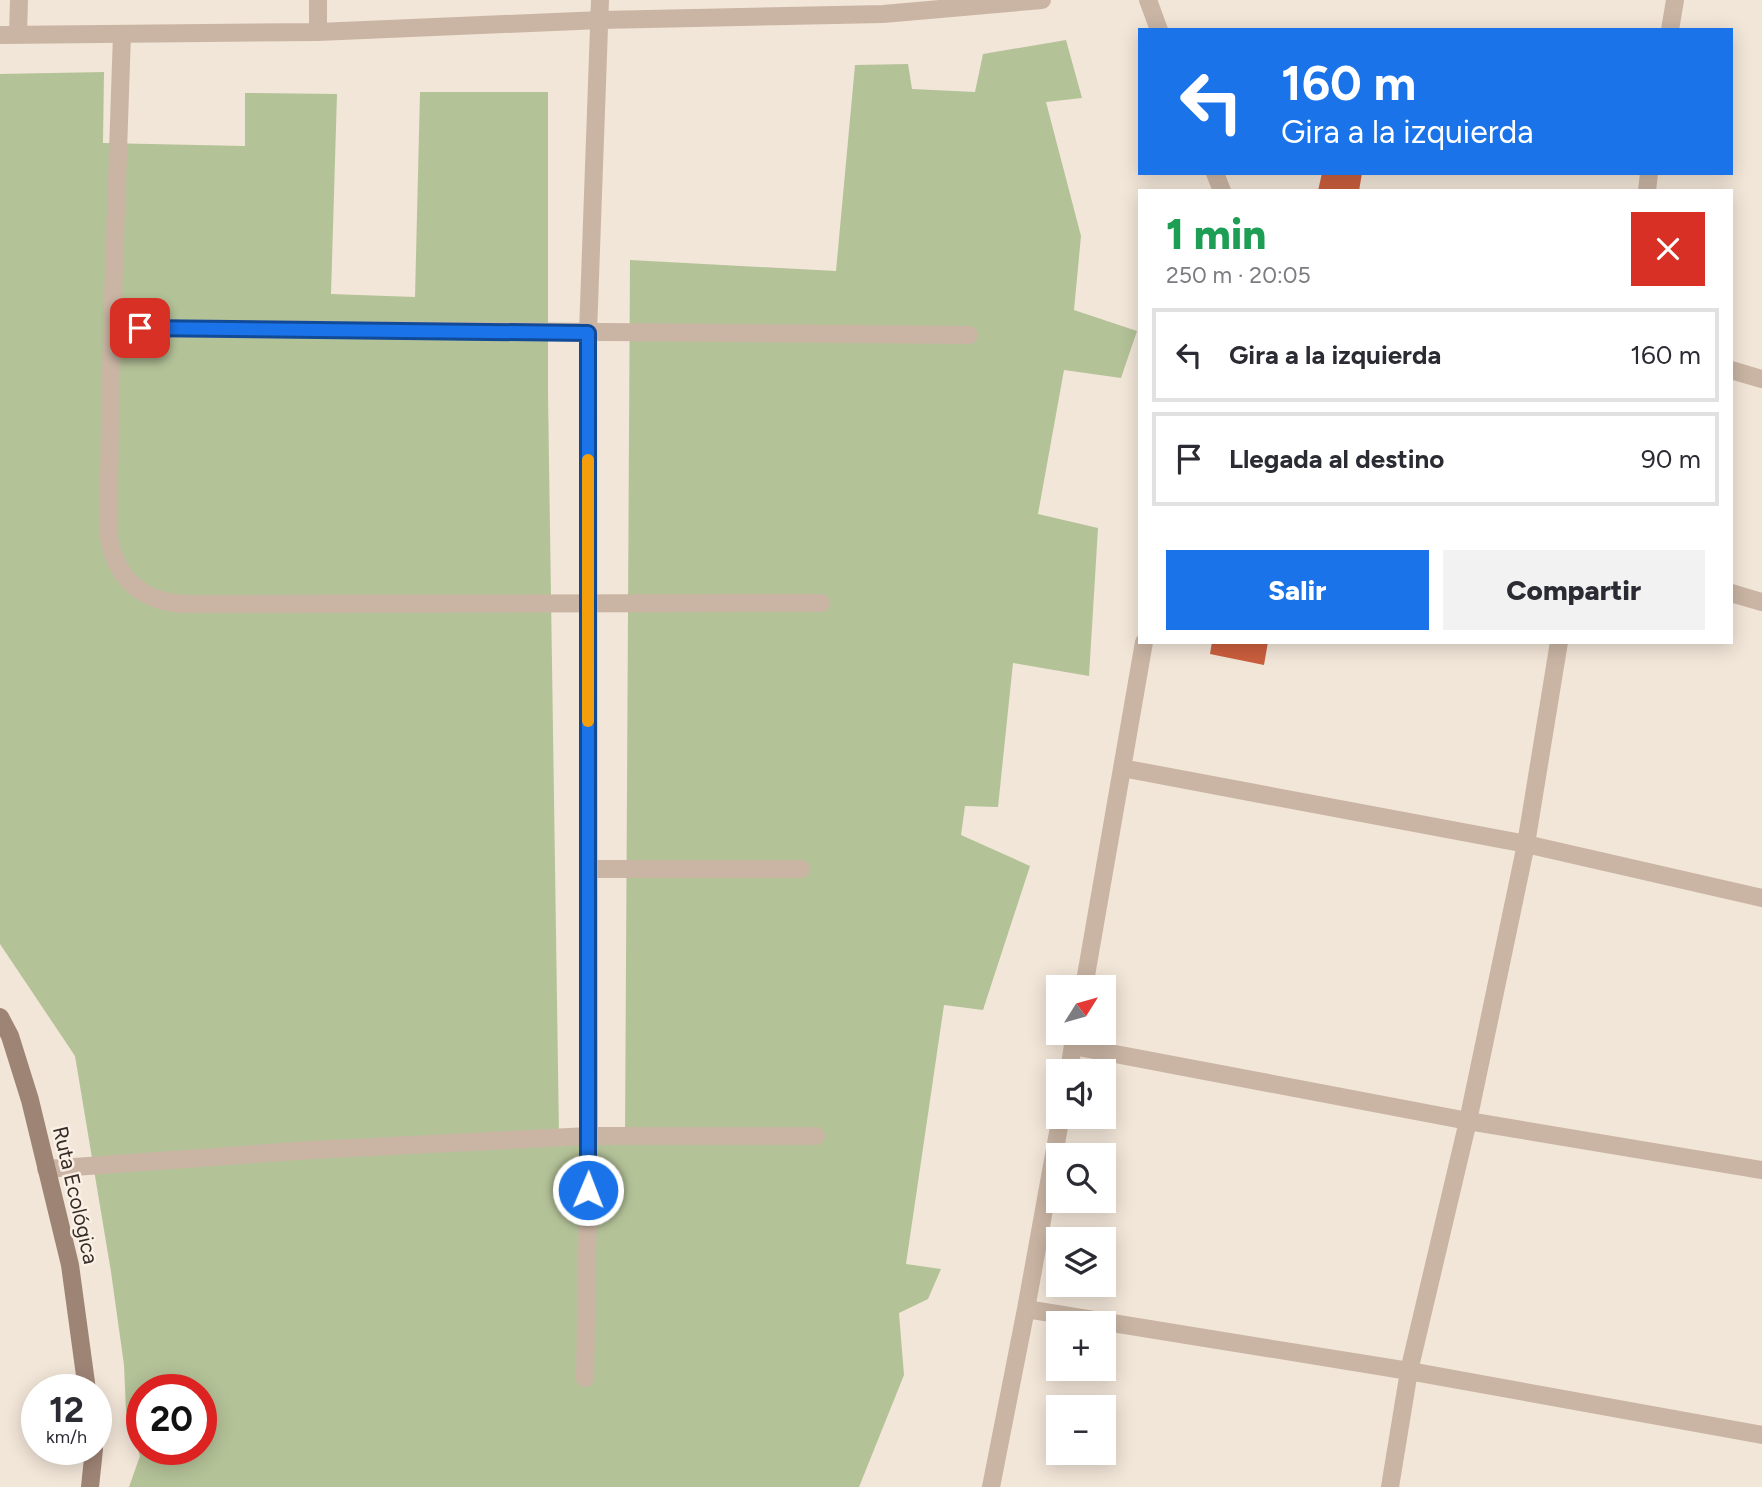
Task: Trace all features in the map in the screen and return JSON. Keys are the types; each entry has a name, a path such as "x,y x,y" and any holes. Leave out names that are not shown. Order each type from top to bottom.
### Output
{"main road":[{"name":"Ruta Ecológica","path":"0,1017 10,1036 18,1062 71,1265 84,1374"},
{"path":"90,1487 92,1465"}],"street":[{"path":"19,0 9,35 318,32 1042,0"},
{"path":"318,0 318,32"},
{"path":"585,1378 589,1136 588,333 600,0"},
{"path":"1148,0 1158,28"},
{"path":"1670,28 1675,0"},
{"path":"122,34 108,530 114,559 121,573 142,593 170,603 184,604 821,603"},
{"path":"112,328 969,335"},
{"path":"1733,371 1762,379"},
{"path":"1733,594 1762,602"},
{"path":"1085,975 1144,644"},
{"path":"1390,1487 1409,1371 1468,1121 1526,844 1559,644"},
{"path":"1122,768 1526,844 1762,898"},
{"path":"588,869 801,869"},
{"path":"1103,1045 1468,1121 1762,1170"},
{"path":"991,1487 1058,1129"},
{"path":"46,1168 311,1150 589,1136 816,1136"},
{"path":"1026,1310 1409,1371 1762,1435"}],"green space":[{"path":"1066,40 1082,98 1046,102 1081,236 1074,310 1137,331 1121,378 1064,370 1038,514 1098,528 1089,676 1013,663 998,807 965,806 961,835 1030,866 983,1010 944,1005 906,1264 941,1269 928,1299 899,1313 904,1375 859,1487 129,1487 137,1465 217,1465 217,1374 126,1374 126,1410 124,1365 111,1272 75,1056 0,944 0,74 104,72 103,143 245,146 245,93 337,94 331,294 415,297 420,92 548,92 548,394 559,1136 625,1139 630,260 836,271 855,65 908,64 912,89 975,92 983,54"}],"building":[{"path":"1322,175 1362,175 1359,189 1318,189"},
{"path":"1212,644 1268,644 1264,665 1210,654"}],"slow traffic":[{"path":"588,460 588,721"}],"route":[{"path":"140,328 588,333 588,1190"}]}
